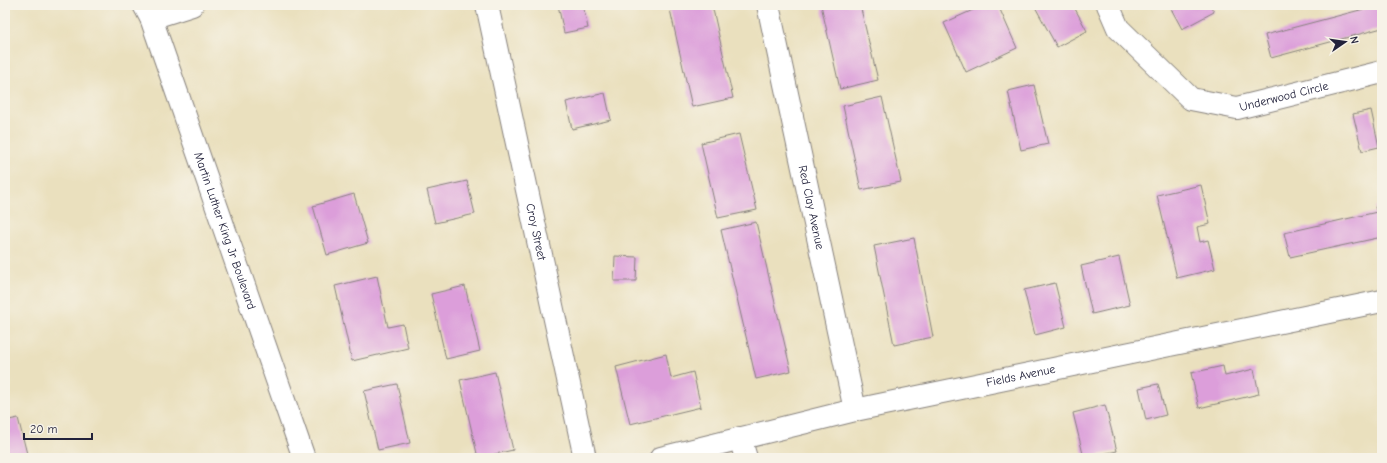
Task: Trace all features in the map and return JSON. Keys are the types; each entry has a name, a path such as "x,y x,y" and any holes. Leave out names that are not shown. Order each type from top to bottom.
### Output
{"street":[{"path":"148,11 192,5"},
{"name":"Croy Street","path":"487,5 585,458"},
{"name":"Red Clay Avenue","path":"768,5 855,410"},
{"name":"Underwood Circle","path":"1108,5 1118,28 1191,99 1237,108 1382,72"},
{"name":"Martin Luther King Jr Boulevard","path":"148,11 304,458"},
{"name":"Fields Avenue","path":"661,458 743,448 855,410 1382,301"}],"building":[{"path":"558,5 583,5 588,28 564,33"},
{"path":"669,5 712,5 733,98 692,107"},
{"path":"821,5 860,5 878,80 840,89"},
{"path":"984,5 998,5 1017,48 966,72 944,23"},
{"path":"1034,5 1073,5 1087,31 1057,47"},
{"path":"1169,5 1210,5 1214,12 1182,29"},
{"path":"1382,5 1382,28 1271,58 1265,35"},
{"path":"1034,85 1048,144 1021,150 1008,91"},
{"path":"605,93 611,120 572,129 566,102"},
{"path":"882,97 901,182 861,190 843,106"},
{"path":"1371,110 1379,147 1362,151 1353,114"},
{"path":"739,134 757,210 718,218 701,143"},
{"path":"467,181 475,214 435,223 427,190"},
{"path":"1201,185 1210,224 1197,227 1200,242 1208,240 1215,269 1177,278 1157,195"},
{"path":"354,194 368,243 327,255 313,206"},
{"path":"1382,205 1382,237 1290,257 1284,233 1377,212 1375,207"},
{"path":"756,222 791,371 756,379 721,230"},
{"path":"914,238 933,337 894,345 874,246"},
{"path":"615,256 637,257 636,281 614,281"},
{"path":"1119,257 1130,305 1092,314 1081,266"},
{"path":"377,276 388,327 403,324 408,348 352,361 335,286"},
{"path":"1055,283 1066,327 1035,335 1024,290"},
{"path":"465,286 480,351 446,359 431,294"},
{"path":"666,354 671,378 693,372 701,407 630,424 616,367"},
{"path":"1223,366 1225,376 1254,369 1259,394 1199,408 1191,373"},
{"path":"495,372 513,450 478,458 460,380"},
{"path":"397,384 410,443 378,450 364,391"},
{"path":"1158,384 1166,415 1146,420 1139,388"},
{"path":"1105,405 1117,451 1084,458 1073,413"},
{"path":"18,418 28,458 5,458 5,421"}]}
